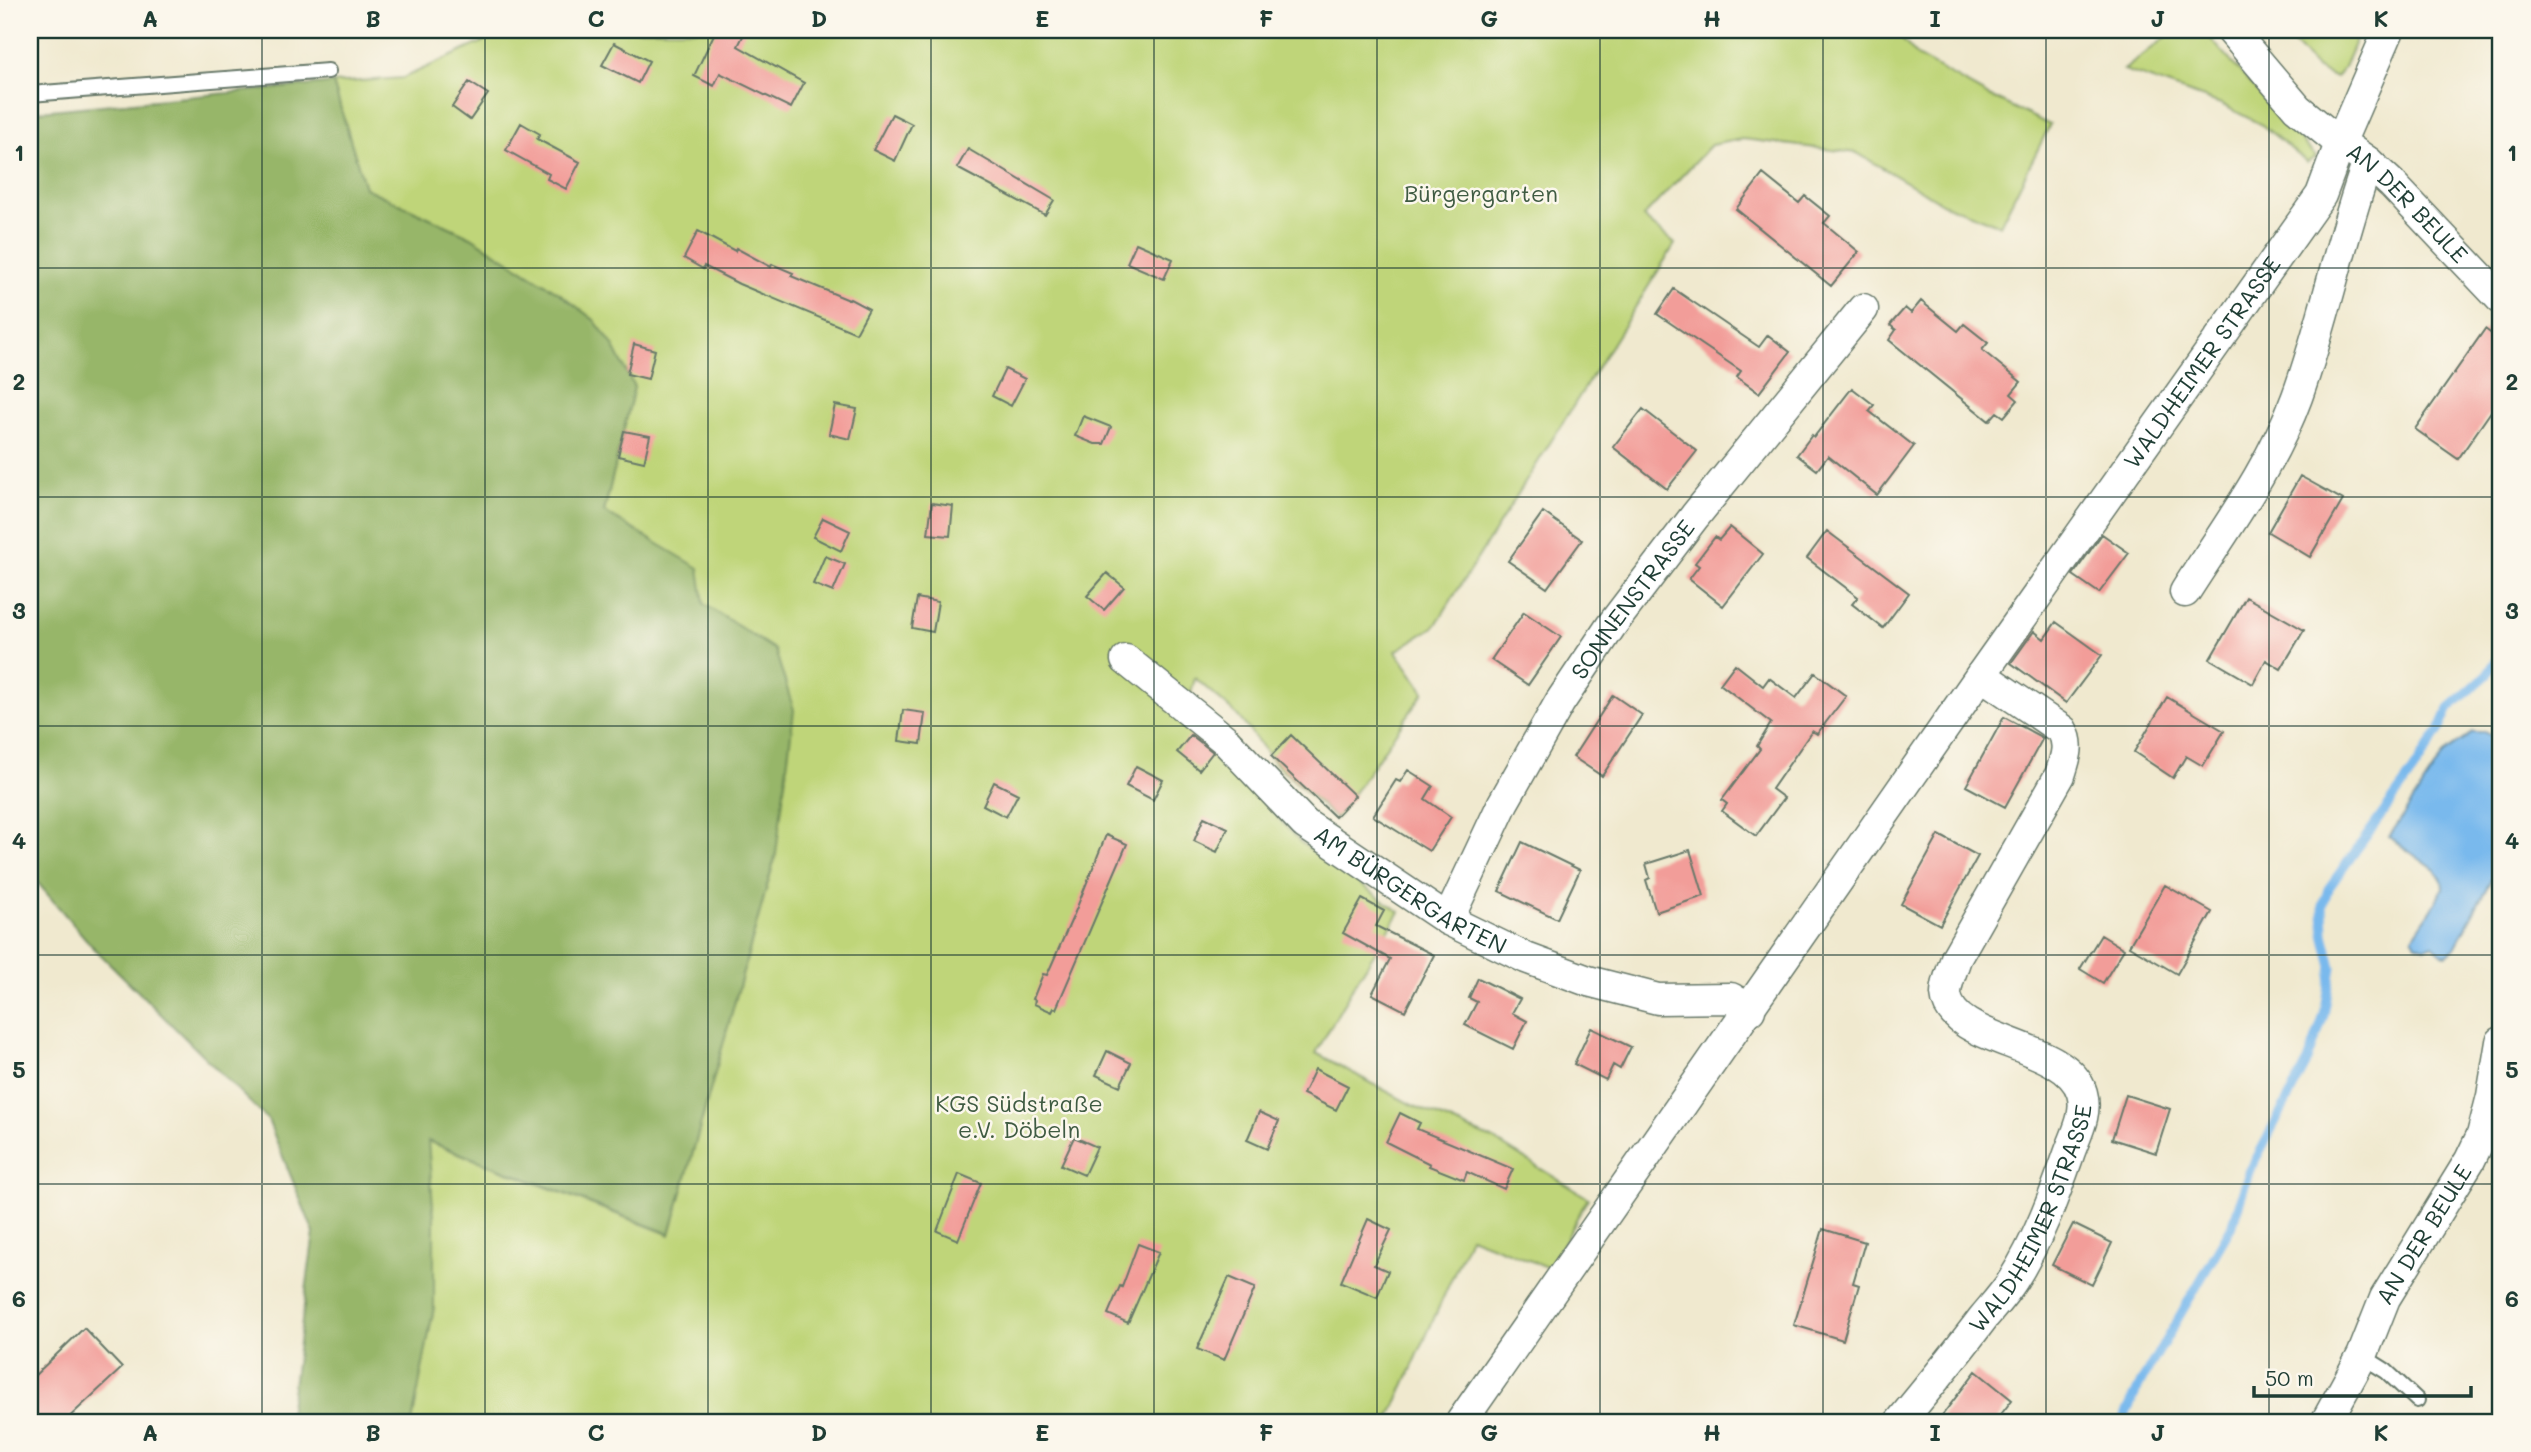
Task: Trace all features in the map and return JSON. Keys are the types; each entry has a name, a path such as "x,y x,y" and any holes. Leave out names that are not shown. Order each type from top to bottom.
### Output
{"street":[{"name":"AN DER BEULE","path":"2231,30 2297,108 2368,162 2501,299"},
{"name":"WALDHEIMER STRASSE","path":"1461,1422 1981,675 2307,216 2329,177 2341,141 2389,30"},
{"path":"2185,592 2270,457 2296,399 2368,162"},
{"name":"SONNENSTRASSE","path":"1448,920 1503,803 1567,691 1611,626 1695,516 1863,309"},
{"name":"AM BÜRGERGARTEN","path":"1126,660 1224,739 1305,824 1448,920 1526,958 1588,981 1658,999 1731,998 1749,1010"},
{"name":"WALDHEIMER STRASSE","path":"1900,1422 2013,1280 2051,1203 2084,1113 2082,1092 2073,1074 2050,1059 2000,1040 1967,1023 1948,1003 1946,990 1956,958 2060,775 2066,755 2066,737 2062,730 1981,675"},
{"name":"AN DER BEULE","path":"2326,1422 2362,1356 2385,1298 2470,1160 2482,1135 2496,1098 2501,1042"}],"lane":[{"path":"30,94 328,71"},
{"path":"2362,1356 2386,1370 2417,1400"}],"green space":[{"name":"KGS Südstraße e.V. Döbeln","path":"509,30 1894,30 1917,56 1989,96 2050,125 2000,225 1944,204 1857,153 1743,139 1711,145 1643,217 1675,244 1435,626 1396,651 1424,692 1336,819 1276,764 1237,715 1195,678 1185,717 1300,842 1400,912 1316,1053 1412,1105 1494,1140 1588,1198 1549,1268 1470,1237 1388,1422 412,1422 434,1307 434,1220 427,1141 670,1235 776,854 774,650 703,604 698,568 604,512 634,387 613,346 594,320 559,293 471,237 365,188 333,83 403,78"},
{"path":"2175,30 2203,30 2316,157 2307,162 2262,125 2221,104 2124,70"},
{"path":"2282,30 2360,30 2344,67 2336,78 2316,68"},
{"path":"333,83 365,188 471,237 559,293 594,320 613,345 634,387 604,512 699,568 704,604 775,650 794,710 776,854 670,1234 428,1141 434,1220 434,1307 412,1422 288,1422 314,1233 268,1120 91,945 30,874 30,112"}],"water":[{"path":"2472,732 2484,732 2501,741 2501,861 2454,949 2447,955 2433,945 2425,948 2417,945 2413,937 2437,901 2443,888 2442,880 2435,870 2389,837 2444,754"}],"building":[{"path":"716,30 746,30 738,46 804,83 791,108 720,73 714,86 694,76"},
{"path":"614,43 649,61 638,83 602,65"},
{"path":"469,82 488,94 470,120 452,107"},
{"path":"892,114 912,124 895,161 873,150"},
{"path":"521,123 540,134 537,139 580,162 566,189 547,179 549,174 506,150"},
{"path":"968,149 1054,200 1045,215 957,168"},
{"path":"1763,174 1799,203 1805,196 1830,216 1824,223 1859,252 1831,286 1736,209"},
{"path":"698,231 735,251 736,248 771,267 772,264 793,273 791,276 869,309 856,333 739,284 704,266 703,269 684,258"},
{"path":"1136,243 1173,259 1164,279 1127,263"},
{"path":"1674,289 1759,347 1768,335 1790,352 1759,393 1737,377 1741,371 1657,314"},
{"path":"1921,301 1958,331 1964,324 1988,343 1982,350 2021,382 2011,394 2018,400 2004,417 1997,412 1989,421 1889,340 1896,330 1890,325 1905,308 1911,313"},
{"path":"2485,329 2501,341 2501,397 2458,459 2415,429"},
{"path":"634,344 655,350 648,379 627,374"},
{"path":"1005,369 1025,379 1011,406 992,396"},
{"path":"1852,388 1874,405 1869,411 1914,446 1877,495 1828,456 1817,470 1797,455"},
{"path":"835,405 857,409 850,439 829,434"},
{"path":"1643,409 1697,451 1667,489 1613,447"},
{"path":"1083,416 1111,427 1104,444 1095,444 1075,436"},
{"path":"624,431 650,436 644,462 618,456"},
{"path":"2300,476 2343,500 2310,557 2268,532"},
{"path":"932,503 953,506 950,536 928,534"},
{"path":"1543,512 1582,540 1547,588 1508,561"},
{"path":"823,518 850,531 841,551 813,537"},
{"path":"1730,527 1763,554 1723,606 1689,579 1699,566 1695,563 1715,537 1719,540"},
{"path":"1827,531 1909,593 1883,628 1852,604 1858,597 1807,558"},
{"path":"2102,534 2129,553 2099,593 2073,575"},
{"path":"825,556 845,564 833,592 813,584"},
{"path":"1107,573 1124,587 1104,610 1087,596"},
{"path":"2246,597 2304,630 2281,669 2266,660 2253,684 2210,659"},
{"path":"917,598 938,602 933,632 912,628"},
{"path":"1524,612 1561,637 1528,685 1491,660"},
{"path":"2056,622 2102,655 2066,703 2011,663 2034,631 2044,639"},
{"path":"1735,664 1763,686 1769,678 1796,698 1815,673 1846,696 1817,734 1812,731 1772,789 1784,798 1756,836 1722,811 1727,804 1722,800 1760,749 1757,746 1771,723 1720,684"},
{"path":"1613,695 1642,715 1602,776 1573,757"},
{"path":"2167,697 2224,731 2203,766 2186,756 2173,778 2134,752"},
{"path":"903,710 925,713 921,744 899,741"},
{"path":"2004,717 2043,738 2005,807 1966,786"},
{"path":"1191,735 1213,752 1199,770 1177,752"},
{"path":"1291,735 1355,796 1335,817 1271,756"},
{"path":"1136,766 1163,780 1153,800 1126,786"},
{"path":"1408,770 1433,786 1425,799 1451,817 1429,851 1373,816 1396,780 1400,782"},
{"path":"994,782 1018,794 1006,817 983,805"},
{"path":"1204,817 1228,828 1217,852 1194,841"},
{"path":"1106,835 1127,844 1056,1009 1052,1012 1034,1004 1033,999 1043,974 1047,975"},
{"path":"1939,835 1978,856 1940,925 1901,904"},
{"path":"1522,842 1580,870 1557,919 1499,891"},
{"path":"1690,850 1704,896 1656,912 1646,880 1650,878 1646,864"},
{"path":"2165,885 2212,912 2177,974 2129,946"},
{"path":"1362,899 1384,911 1376,926 1434,955 1405,1011 1372,994 1390,959 1343,933"},
{"path":"2101,935 2124,949 2103,983 2080,969"},
{"path":"1478,978 1520,999 1512,1013 1527,1021 1513,1049 1465,1025 1477,1002 1469,998"},
{"path":"1591,1028 1631,1047 1620,1069 1613,1065 1606,1080 1574,1064"},
{"path":"1107,1051 1131,1063 1120,1086 1096,1075"},
{"path":"1315,1069 1348,1086 1336,1110 1303,1094"},
{"path":"2126,1095 2170,1109 2156,1153 2112,1139"},
{"path":"1259,1112 1279,1121 1267,1149 1247,1140"},
{"path":"1400,1113 1420,1123 1417,1129 1513,1169 1504,1189 1467,1172 1464,1180 1429,1166 1430,1164 1386,1142"},
{"path":"1074,1137 1097,1147 1084,1175 1061,1165"},
{"path":"959,1174 981,1183 958,1240 937,1231"},
{"path":"1368,1219 1391,1230 1374,1265 1388,1271 1377,1297 1341,1282"},
{"path":"2073,1224 2112,1243 2092,1285 2052,1265"},
{"path":"1823,1229 1865,1242 1853,1283 1859,1285 1843,1340 1794,1325"},
{"path":"1138,1244 1159,1252 1128,1323 1108,1314 1120,1286 1122,1287"},
{"path":"1229,1277 1255,1288 1224,1360 1197,1349"},
{"path":"84,1328 122,1368 64,1422 30,1422 30,1380"},
{"path":"1976,1371 2012,1400 1995,1422 1937,1422"}],"waterway":[{"path":"2122,1422 2140,1384 2233,1224 2249,1172 2308,1061 2324,1015 2332,967 2324,934 2323,906 2328,889 2412,773 2439,731 2449,708 2487,675 2501,652"}],"park label":[{"name":"Bürgergarten","path":"1481,194"}]}
